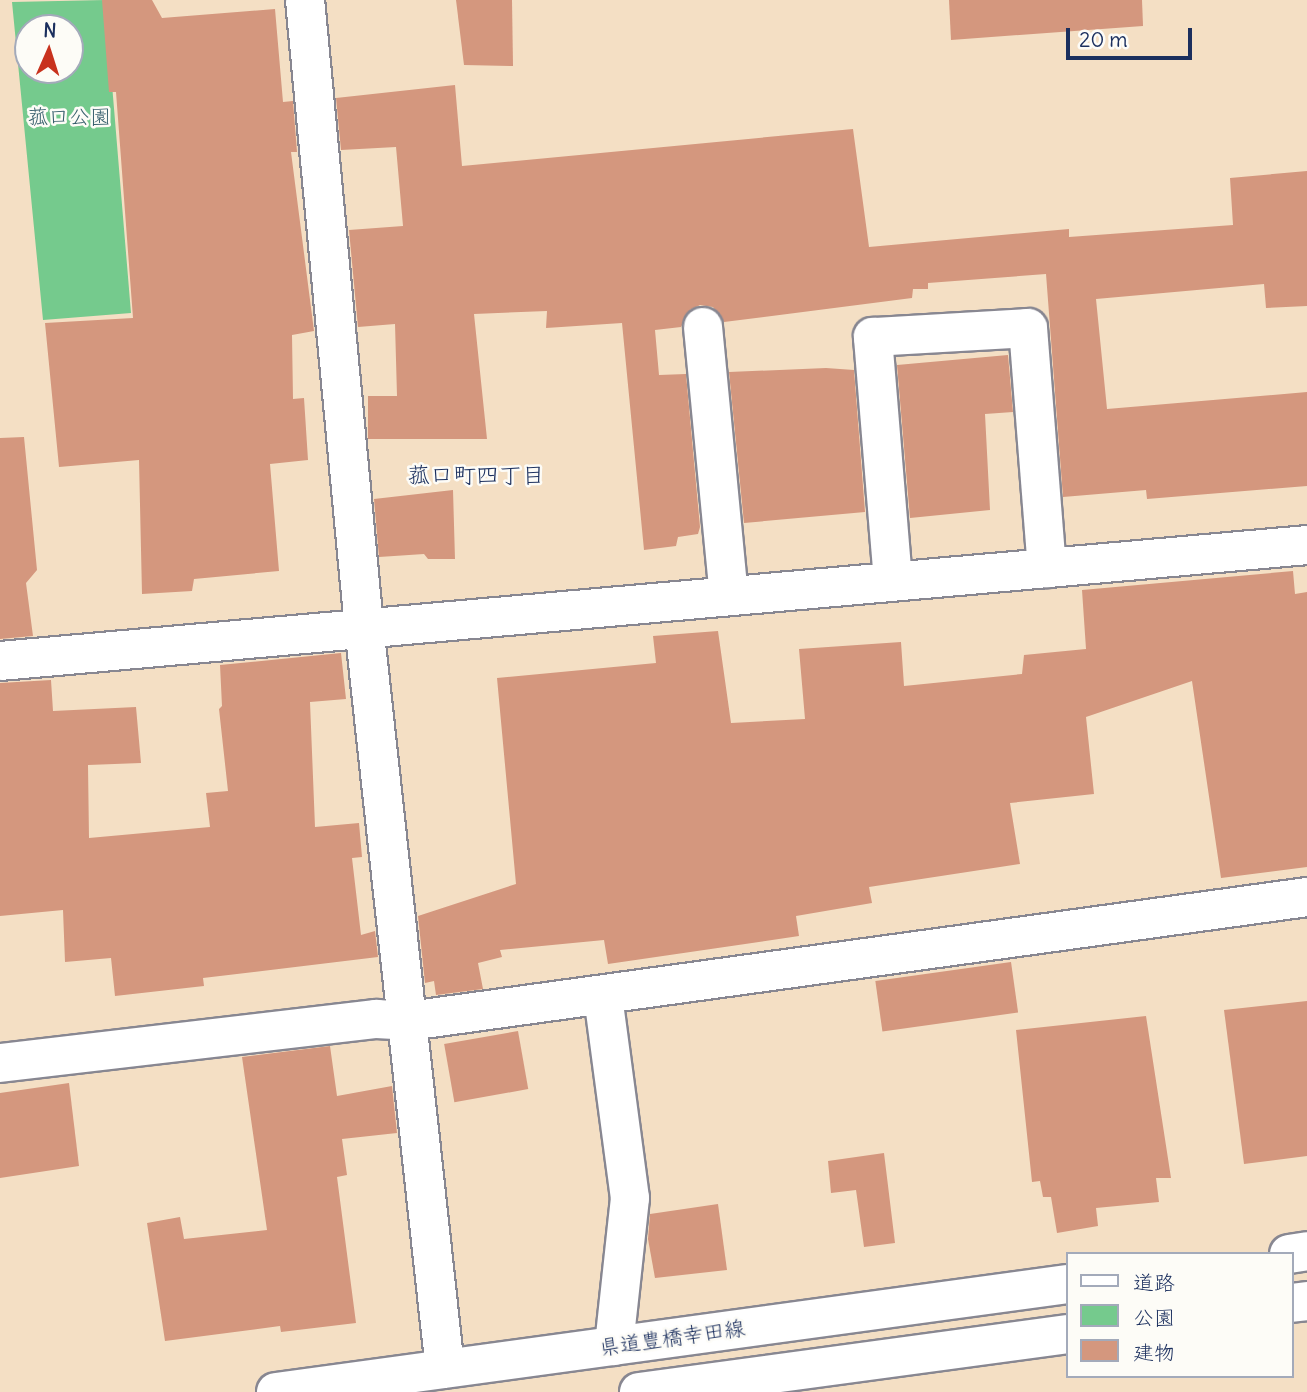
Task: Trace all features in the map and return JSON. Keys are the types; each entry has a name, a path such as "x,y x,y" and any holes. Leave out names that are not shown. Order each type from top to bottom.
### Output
{"street":[{"path":"305,0 364,626 445,1369"},
{"path":"703,327 729,595"},
{"path":"893,581 873,337 1028,328 1047,568"},
{"path":"0,660 1307,545"},
{"path":"0,1063 376,1019 409,1021 1307,897"},
{"path":"603,996 631,1198 604,1347"},
{"path":"604,1347 620,1120"},
{"name":"県道豊橋幸田線","path":"276,1392 1066,1284"},
{"path":"639,1392 1066,1334"}],"green space":[{"name":"菰口公園","path":"105,0 131,313 43,320 20,84 84,84 84,14 14,14 14,23 12,2"}],"building":[{"path":"102,0 152,0 162,18 275,9 283,102 293,101 297,152 291,152 314,331 292,335 293,399 304,398 308,460 270,464 279,571 194,579 192,591 142,594 139,460 59,467 45,323 133,318 116,92 109,92"},
{"path":"456,0 512,0 513,66 464,65"},
{"path":"949,0 1142,0 1143,26 951,40"},
{"path":"455,85 462,166 853,129 869,247 1069,229 1069,237 1233,225 1230,178 1307,171 1307,306 1266,308 1264,284 1096,299 1107,409 1307,392 1307,486 1147,499 1146,490 1063,497 1046,274 928,283 928,289 913,289 912,298 724,322 713,307 700,305 690,310 681,327 655,330 659,375 686,374 700,527 698,534 678,537 676,546 644,550 622,323 546,328 547,311 474,314 487,439 368,439 368,396 397,396 395,324 358,327 349,230 403,226 396,147 341,150 336,98"},
{"path":"1008,355 1013,412 985,414 990,510 910,518 897,365"},
{"path":"826,368 854,370 865,512 744,523 729,372"},
{"path":"24,437 37,570 26,583 33,636 0,639 0,438"},
{"path":"453,490 455,559 428,559 424,554 379,557 374,499"},
{"path":"1293,571 1295,594 1307,592 1307,867 1221,878 1192,681 1086,717 1094,794 1010,803 1020,864 869,887 872,903 796,916 799,936 608,964 604,940 500,950 502,957 478,963 483,989 436,995 434,981 425,983 418,916 516,884 497,678 656,663 653,636 718,631 731,723 805,719 799,649 901,642 904,686 1022,674 1024,655 1086,649 1082,590"},
{"path":"341,653 346,699 310,702 315,827 359,823 362,857 352,858 361,935 375,931 378,957 203,978 204,986 115,996 111,958 65,962 63,910 0,916 0,683 51,680 53,711 136,707 141,763 88,765 89,838 210,827 206,793 228,791 219,709 222,706 220,665"},
{"path":"1011,962 1018,1013 882,1032 875,981"},
{"path":"1307,1001 1307,1156 1244,1164 1224,1010"},
{"path":"1146,1016 1171,1178 1156,1178 1159,1202 1096,1208 1098,1226 1057,1233 1051,1197 1043,1197 1040,1181 1032,1182 1016,1030"},
{"path":"518,1031 528,1089 454,1102 444,1044"},
{"path":"330,1046 337,1096 392,1086 397,1133 342,1139 347,1175 337,1177 356,1323 281,1332 280,1326 165,1341 147,1223 180,1217 184,1239 267,1230 242,1057"},
{"path":"69,1083 79,1166 0,1178 0,1093"},
{"path":"884,1153 895,1243 864,1247 856,1190 831,1193 828,1161"},
{"path":"718,1204 727,1270 655,1278 648,1239 650,1214"}],"district":[{"name":"菰口町四丁目","path":"476,475"}]}
